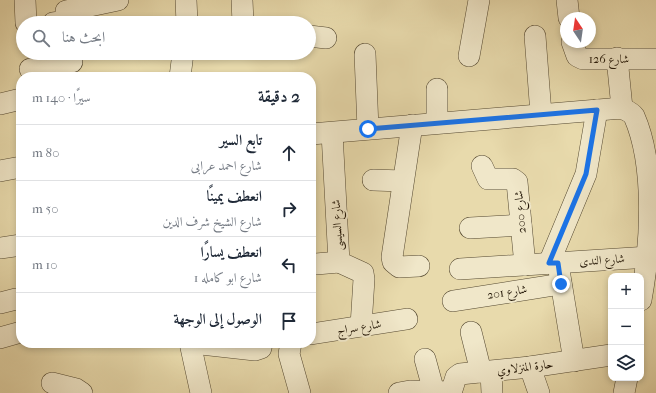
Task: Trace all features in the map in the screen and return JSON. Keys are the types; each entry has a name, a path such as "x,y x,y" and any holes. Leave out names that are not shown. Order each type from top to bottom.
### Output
{"street":[{"path":"25,0 26,16"},
{"path":"64,16 118,0"},
{"path":"186,0 187,16"},
{"path":"242,0 243,16"},
{"path":"469,56 480,0"},
{"path":"568,0 569,12"},
{"path":"535,36 541,114"},
{"name":"شارع 126","path":"574,48 577,56 583,59 656,59"},
{"path":"365,54 368,129"},
{"path":"617,58 628,111 643,135 652,162 656,192 649,257 644,284"},
{"path":"181,72 183,60"},
{"path":"29,66 72,64"},
{"path":"437,89 437,123"},
{"path":"0,113 16,102"},
{"path":"574,361 561,284 553,263 586,174 597,110"},
{"path":"316,134 412,124 541,114 597,110 628,111"},
{"path":"412,124 393,262 399,267 419,266"},
{"name":"شارع السيسى","path":"332,133 339,262 363,273 364,279 361,326"},
{"name":"شارع 200","path":"482,166 488,179 516,179 518,184 525,265"},
{"path":"0,171 16,167"},
{"path":"373,180 403,181"},
{"path":"470,228 521,225"},
{"path":"0,248 16,246"},
{"name":"شارع الندى","path":"460,269 649,257"},
{"path":"316,264 339,262"},
{"name":"شارع 201","path":"454,301 561,284"},
{"name":"شارع سراج","path":"316,333 407,320"},
{"path":"471,332 492,393"},
{"path":"0,338 16,333"},
{"path":"192,348 201,393"},
{"path":"237,348 255,350 261,348"},
{"path":"290,348 289,354 300,393"},
{"name":"حارة المنزلاوي","path":"445,392 460,374 530,367 608,355"},
{"path":"399,393 445,392 425,358"},
{"path":"530,367 539,393"},
{"path":"624,393 626,381"},
{"path":"52,383 76,389 82,393"}],"route":[{"path":"368,129 412,124 597,110 586,174 549,263 558,263 561,284"}]}
